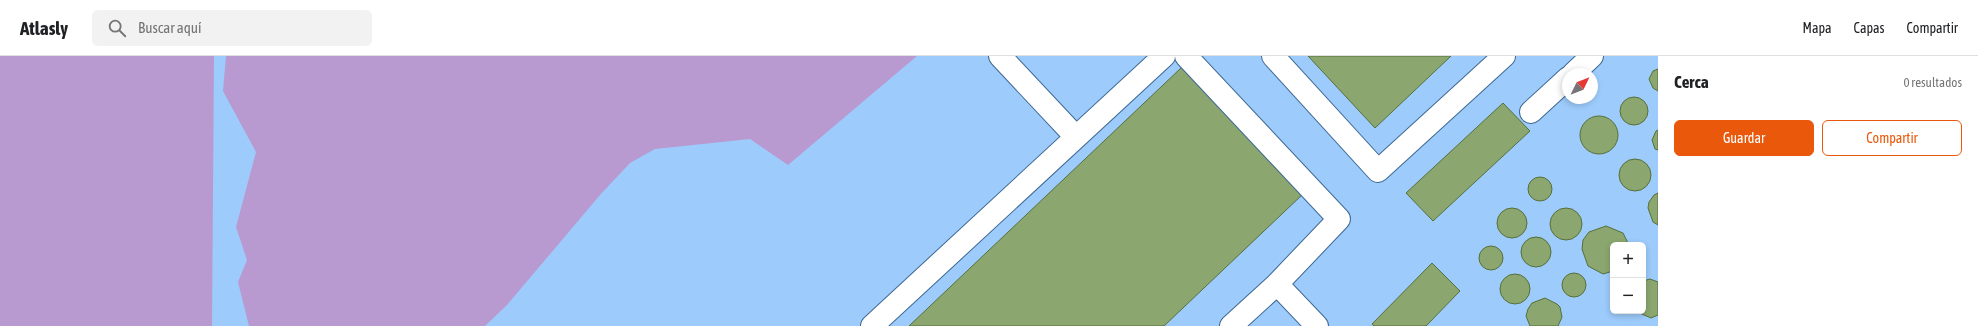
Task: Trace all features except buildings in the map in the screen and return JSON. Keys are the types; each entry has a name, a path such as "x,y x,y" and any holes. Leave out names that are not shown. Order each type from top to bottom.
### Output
{"lane":[{"path":"1000,56 1076,137"},
{"path":"872,326 1164,56"},
{"path":"1186,56 1340,219 1277,284 1231,326"},
{"path":"1273,56 1378,171 1504,56"},
{"path":"1579,68 1592,56"},
{"path":"1532,112 1562,84"},
{"path":"1277,284 1317,326"}],"shaded area":[{"path":"0,56 214,56 212,326 0,326"},
{"path":"226,56 917,56 788,165 750,139 655,149 630,163 600,195 507,305 485,326 249,326 238,282 247,260 236,227 256,152 223,91"}]}
